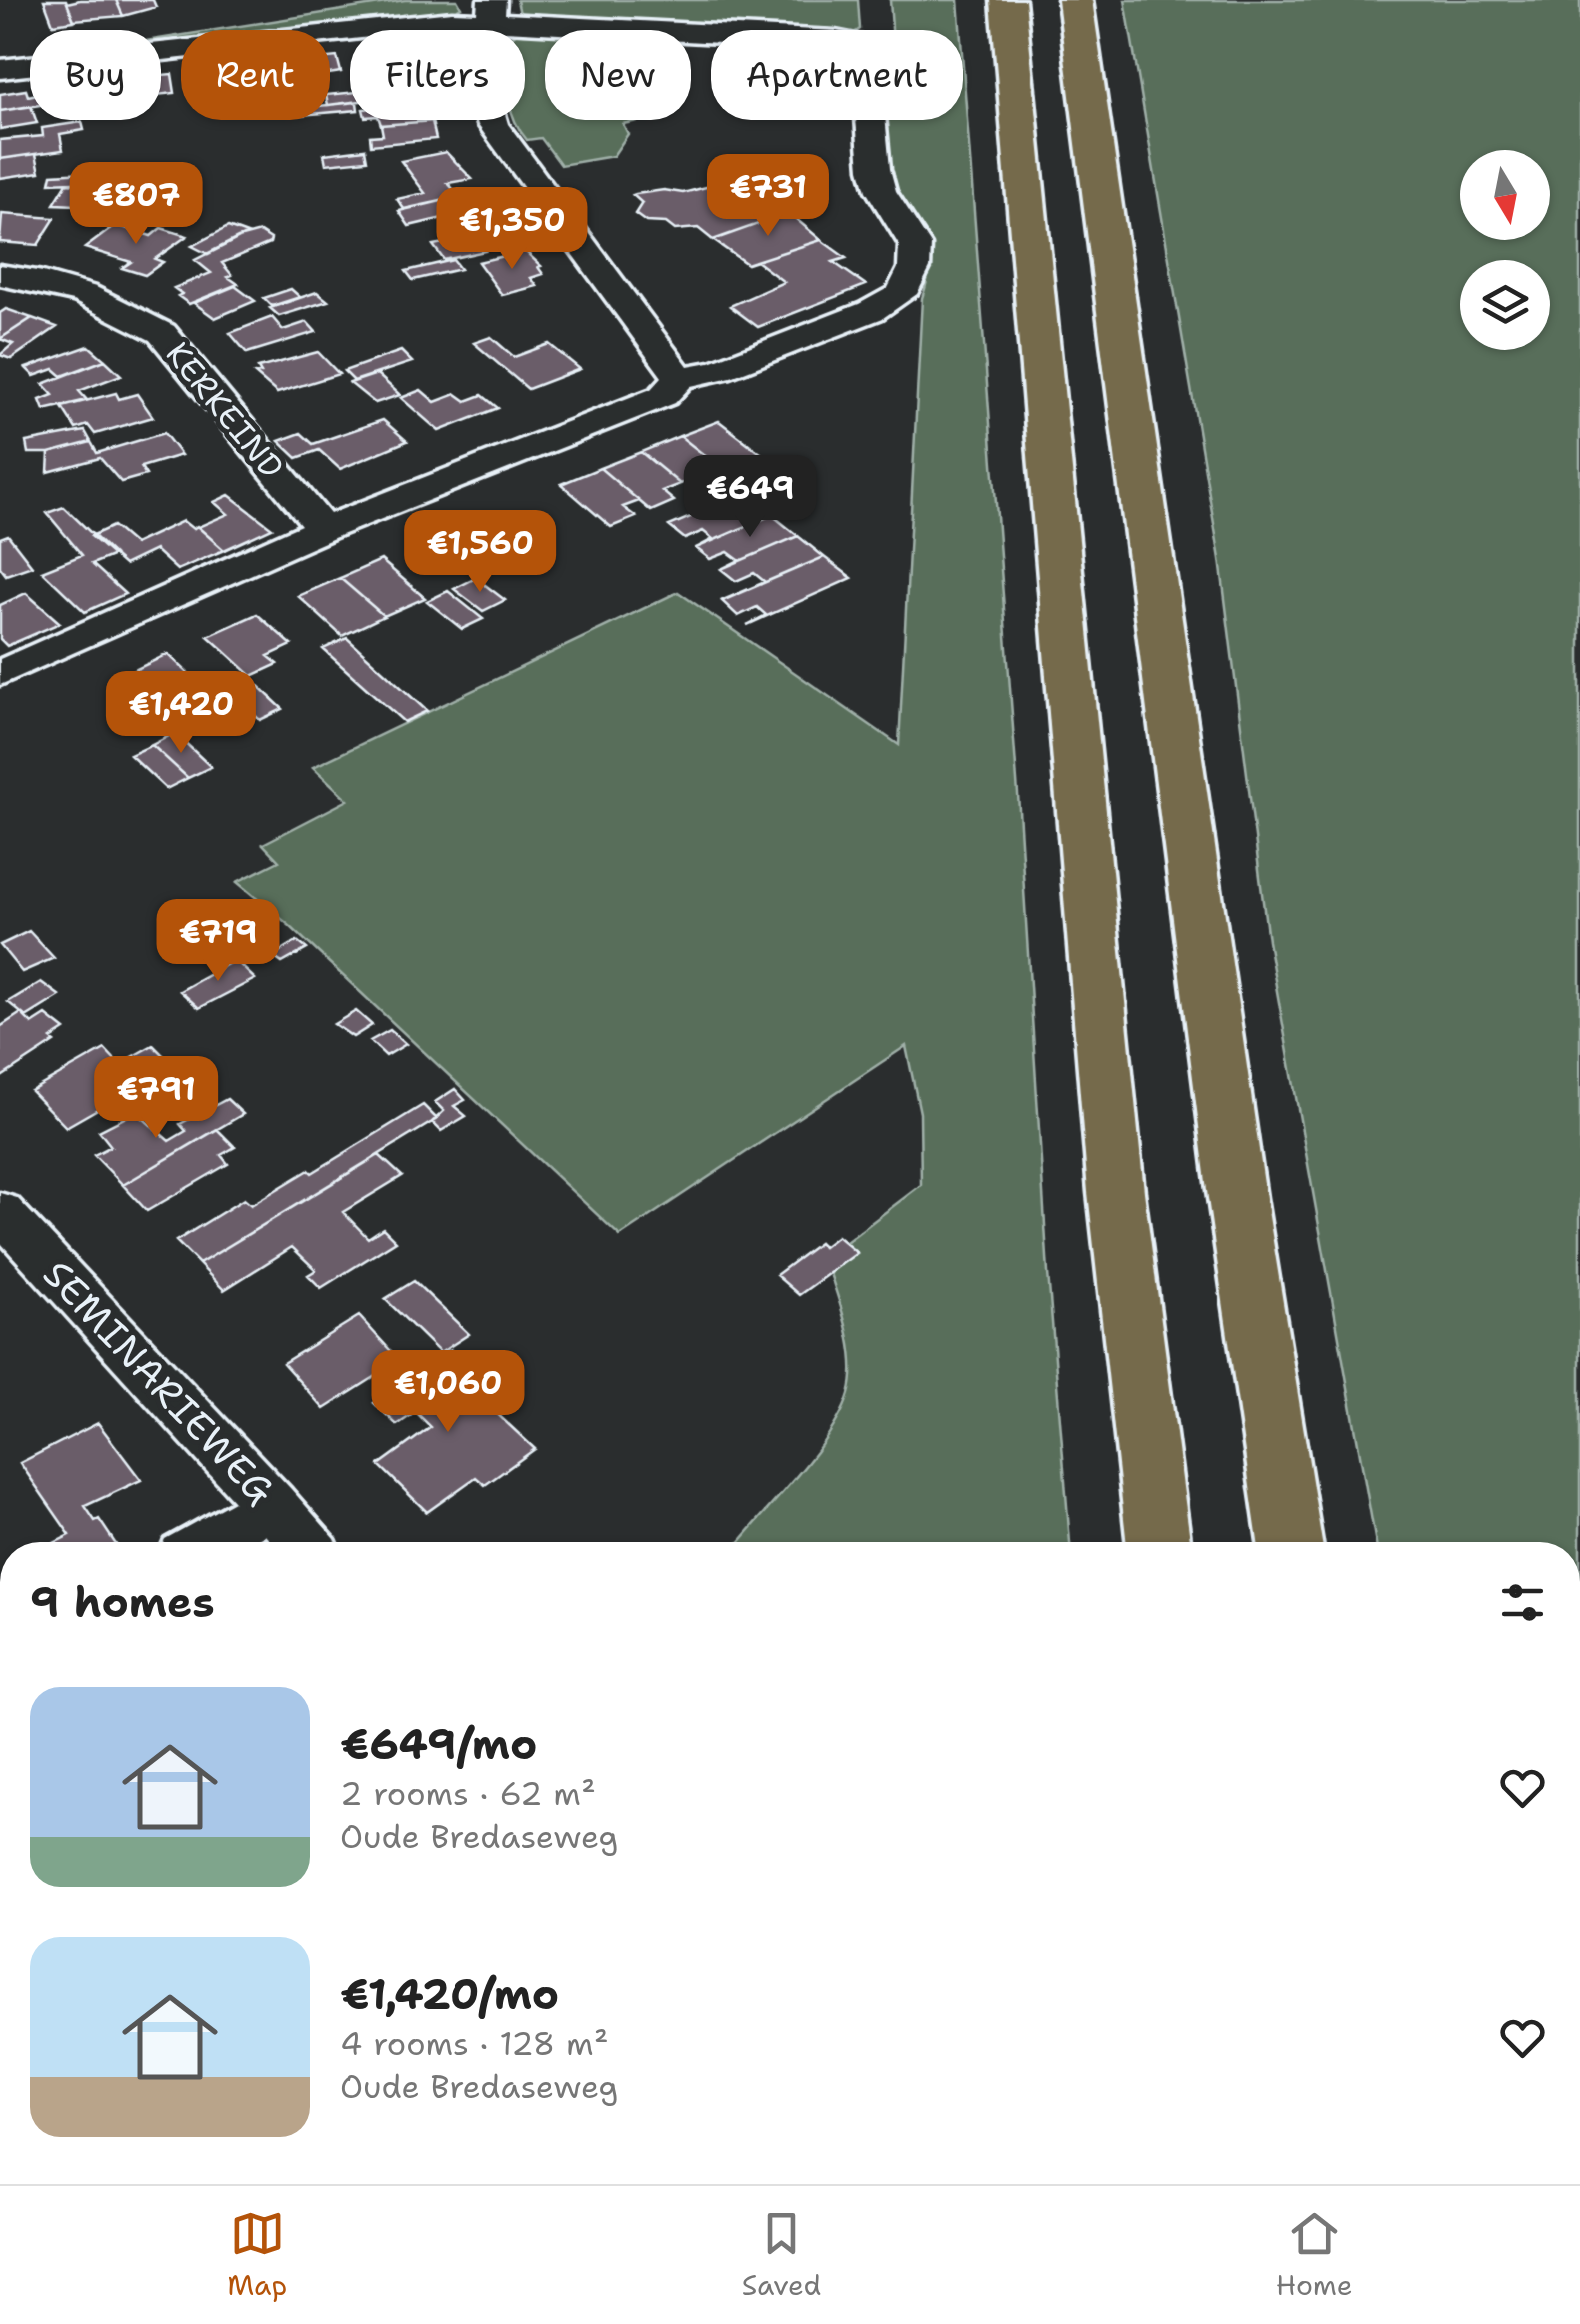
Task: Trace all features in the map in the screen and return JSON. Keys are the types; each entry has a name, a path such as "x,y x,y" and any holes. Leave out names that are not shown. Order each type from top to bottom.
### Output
{"highway":[{"path":"1008,0 1116,1192 1158,1542"},
{"path":"1075,0 1236,1198 1290,1542"}],"street":[{"path":"0,58 46,47 328,6"},
{"path":"0,68 452,20 492,10 856,43 865,50 875,169 882,191 915,245 914,268 901,294 871,311 720,370 680,378 663,396 323,529 0,673"},
{"path":"492,10 487,104 493,125 680,378"},
{"name":"KERKEIND","path":"0,276 40,278 130,313 162,333 323,529"},
{"name":"SEMINARIEWEG","path":"0,1211 305,1542"},
{"path":"207,1542 273,1504"}],"green space":[{"path":"405,0 457,0 461,7 447,15 300,30 216,30"},
{"path":"517,0 858,0 860,29 801,30 520,14"},
{"path":"890,0 958,0 960,30 892,30"},
{"path":"1125,0 1580,0 1580,1542 1376,1542 1268,941 1220,559"},
{"path":"525,32 545,33 545,120 642,120 623,124 628,134 613,156 561,165 541,138 527,140 514,120 525,120"},
{"path":"181,35 181,42 161,44 161,39"},
{"path":"963,66 1070,1542 740,1542 814,1455 849,1394 850,1343 825,1258 921,1185 920,1113 906,1046 620,1236 290,926 237,882 279,861 263,844 348,800 313,767 678,592 899,745 922,298 929,259 925,244 894,189 885,156 883,120 963,120"}],"building":[{"path":"44,0 66,0 74,21 53,24"},
{"path":"116,0 123,16 74,20 67,3"},
{"path":"116,0 153,0 156,7 123,16"},
{"path":"337,57 341,72 330,74 330,58"},
{"path":"172,74 175,93 161,95 161,75"},
{"path":"26,90 30,107 0,111 0,94"},
{"path":"350,93 350,102 330,105 330,95"},
{"path":"350,103 350,111 330,112 330,105"},
{"path":"30,106 30,120 37,123 0,129 0,111"},
{"path":"379,120 432,121 381,125"},
{"path":"432,121 436,139 371,145 370,136 383,135 381,125"},
{"path":"82,122 84,130 60,134 63,150 0,159 0,140 43,136 42,128"},
{"path":"365,149 367,160 326,164 324,154"},
{"path":"446,152 472,179 448,183 460,197 404,209 397,199 425,193 401,161"},
{"path":"36,154 40,172 0,178 0,159"},
{"path":"120,170 119,180 50,183 52,174"},
{"path":"741,178 789,213 713,240 698,228 675,230 666,223 646,222 635,214 642,203 633,195 664,190 683,193"},
{"path":"67,183 89,185 77,205 54,204"},
{"path":"441,201 447,209 480,202 493,219 450,228 443,218 409,226 399,211"},
{"path":"789,213 821,240 747,264 713,240"},
{"path":"2,214 55,218 38,245 0,242"},
{"path":"500,217 514,235 479,243 485,251 444,260 433,245 454,241 445,229"},
{"path":"116,225 151,236 161,228 187,236 155,259 163,262 145,275 122,268 131,262 85,248"},
{"path":"228,227 247,234 208,254 192,246"},
{"path":"260,232 271,239 270,243 222,263 232,275 228,277 238,284 189,304 178,296 182,294 174,288 211,273 195,260 238,238"},
{"path":"821,240 846,258 833,262 866,285 758,327 730,306 784,282 756,261"},
{"path":"525,251 541,266 538,267 543,274 531,278 537,286 502,295 478,262"},
{"path":"453,260 460,269 413,280 406,271"},
{"path":"235,286 255,301 215,318 194,303"},
{"path":"291,289 300,297 272,306 264,298"},
{"path":"317,292 328,301 279,316 270,308"},
{"path":"6,309 32,318 0,339 0,313"},
{"path":"272,317 283,330 307,322 316,332 247,353 230,333"},
{"path":"32,318 57,327 11,359 0,355 13,344 0,339"},
{"path":"491,337 514,357 549,344 580,369 528,389 474,343"},
{"path":"89,346 105,360 62,376 54,369 34,376 26,368"},
{"path":"401,351 412,362 354,381 344,371"},
{"path":"318,352 339,374 277,393 255,374 261,373 258,368"},
{"path":"105,360 121,375 79,391 87,400 44,410 40,400 53,395 43,384"},
{"path":"377,374 400,395 375,403 350,383"},
{"path":"421,390 435,402 456,394 466,401 482,395 498,408 439,431 401,398"},
{"path":"116,393 119,399 137,394 153,417 95,434 88,425 76,429 62,407"},
{"path":"383,420 407,441 340,469 319,450 297,458 279,441 301,433 313,444"},
{"path":"719,421 771,461 747,471 735,461 721,467 732,477 680,436"},
{"path":"85,431 91,442 49,453 28,453 26,442"},
{"path":"164,433 181,455 141,467 146,475 121,482 100,458 48,472 49,453 91,442 97,453"},
{"path":"680,436 732,477 710,486 698,477 680,484 641,452"},
{"path":"641,452 680,484 662,491 674,501 651,511 600,468"},
{"path":"600,468 651,511 639,501 623,507 636,517 611,527 561,484"},
{"path":"745,494 772,515 696,548 713,539 703,531 685,539 669,526"},
{"path":"229,495 272,528 224,550 198,527 228,514 214,502"},
{"path":"64,507 114,555 92,564 125,594 85,612 42,571 82,555 47,513"},
{"path":"495,513 527,540 458,569 430,544 474,526 471,523"},
{"path":"772,515 798,536 721,569 739,560 728,552 710,559 696,548"},
{"path":"183,521 193,529 197,526 224,550 177,570 155,550 124,565 91,536 113,526 134,544"},
{"path":"8,535 32,566 6,575 0,567 0,538"},
{"path":"798,536 824,557 721,601 765,582 754,573 736,581 721,569"},
{"path":"824,557 852,578 747,625 766,615 757,607 738,616 722,601"},
{"path":"381,560 425,598 384,616 340,578"},
{"path":"340,578 384,616 342,636 298,596"},
{"path":"476,578 505,600 483,611 454,589"},
{"path":"448,591 483,619 462,629 427,601"},
{"path":"26,593 60,623 7,646 0,639 0,605"},
{"path":"257,614 292,645 268,656 278,664 252,676 208,636"},
{"path":"347,638 427,711 404,722 323,649"},
{"path":"168,654 203,687 191,692 215,714 182,730 122,676"},
{"path":"253,681 283,709 260,720 229,692"},
{"path":"175,733 211,767 188,778 152,745"},
{"path":"152,745 188,778 166,789 130,755"},
{"path":"29,931 54,958 22,972 0,945"},
{"path":"297,941 307,949 282,963 272,956"},
{"path":"235,960 255,979 199,1008 180,991"},
{"path":"41,982 60,996 26,1017 8,1002"},
{"path":"356,1011 372,1025 353,1037 334,1024"},
{"path":"21,1013 32,1024 46,1015 65,1030 51,1039 55,1042 0,1078 0,1027"},
{"path":"390,1030 406,1044 386,1056 370,1041"},
{"path":"153,1045 172,1064 184,1057 199,1073 149,1101 136,1087 66,1127 31,1091 105,1049 119,1064"},
{"path":"455,1089 465,1100 454,1106 466,1116 441,1131 432,1122 444,1111 435,1102"},
{"path":"227,1099 243,1114 123,1185 94,1155 111,1146 99,1131 136,1112 169,1141 186,1131 180,1124"},
{"path":"423,1105 437,1119 199,1264 176,1241 244,1199 251,1205 309,1170 312,1173"},
{"path":"217,1129 235,1147 221,1155 228,1164 147,1211 123,1185"},
{"path":"379,1155 402,1176 343,1212 368,1238 383,1228 396,1241 321,1288 308,1275 316,1270 292,1247 224,1290 199,1264"},
{"path":"837,1236 857,1253 799,1295 776,1275 819,1243 823,1247"},
{"path":"414,1281 469,1334 440,1353 385,1299"},
{"path":"359,1316 400,1361 324,1409 283,1363"},
{"path":"451,1350 474,1372 454,1385 467,1400 476,1394 535,1449 485,1485 476,1477 427,1512 379,1465 431,1427 416,1412 397,1425 374,1403"},
{"path":"98,1423 141,1480 85,1506 114,1542 56,1542 70,1535 20,1463"}]}
